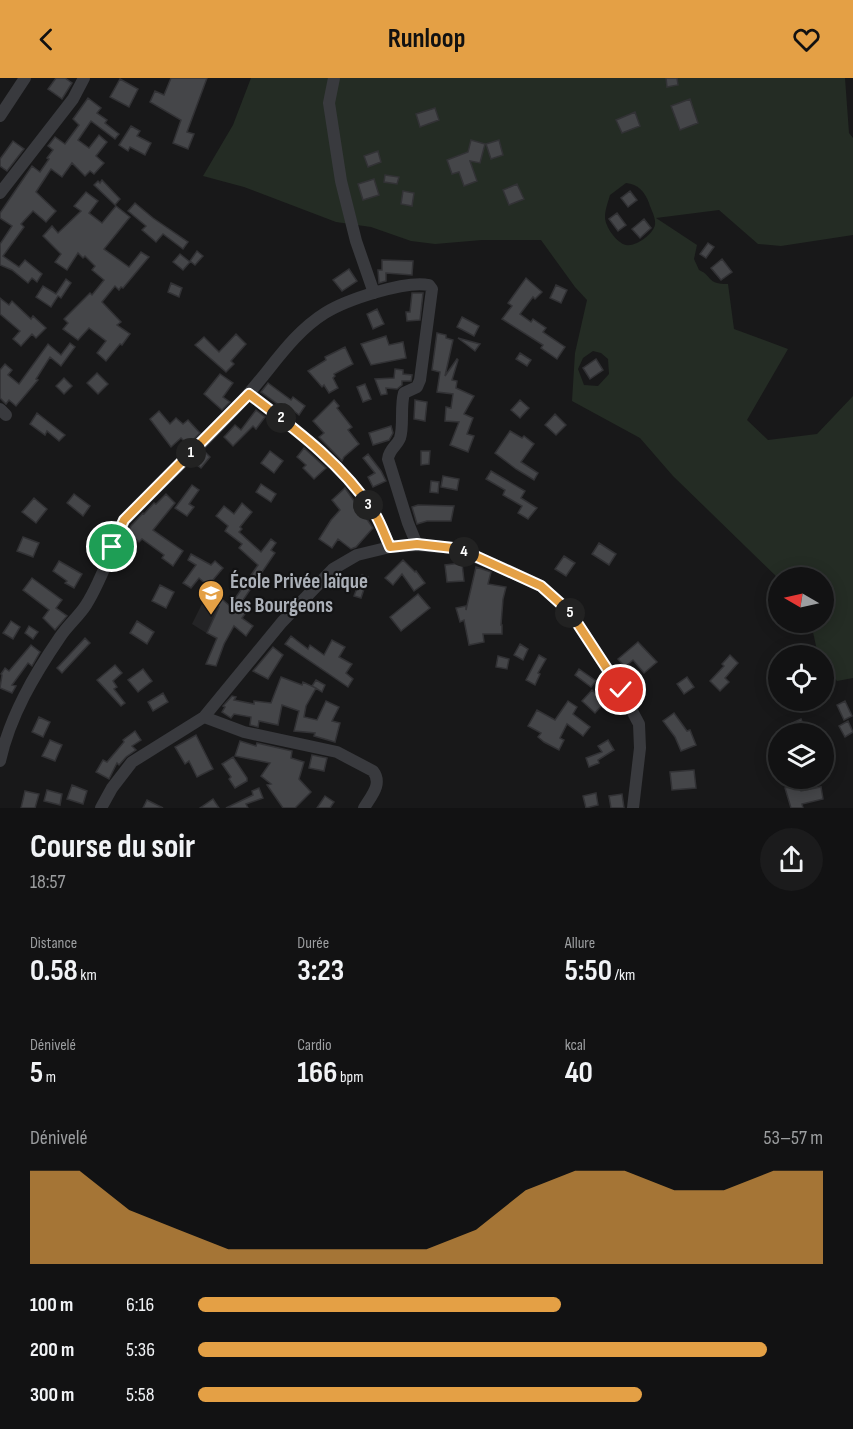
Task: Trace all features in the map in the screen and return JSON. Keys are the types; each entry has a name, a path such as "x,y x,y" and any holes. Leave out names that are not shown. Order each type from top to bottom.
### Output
{"street":[{"path":"0,116 24,78"},
{"path":"0,193 73,99 84,78"},
{"path":"334,78 329,103 341,181 356,241 374,293"},
{"path":"0,761 6,735 28,688 61,635 85,607 105,570 124,520 249,394 276,359 316,320 348,302 374,293 419,283 429,285 432,289 420,380 417,387 404,393 400,437 389,452 388,459 417,544"},
{"path":"249,394 309,440 332,463 374,513 390,547"},
{"path":"101,808 112,788 132,762 204,717 282,622 333,568 357,555 390,547 417,544 453,548 501,567 541,586 570,612 621,690 639,724 640,748 633,808"},
{"path":"204,717 244,732 337,752 374,771 378,785 364,808"}],"shaded area":[{"path":"251,78 845,78 849,133 853,138 853,235 781,246 758,244 719,210 656,218 697,245 694,259 699,270 716,283 728,284 734,329 788,349 747,420 768,440 817,434 853,396 853,678 837,681 834,677 834,645 816,645 813,633 834,633 834,567 768,568 673,476 640,438 572,401 575,353 587,300 541,240 482,240 435,244 411,241 371,227 336,222 244,187 203,176 233,125","holes":["626,183 634,185 645,195 654,216 655,225 648,236 639,242 626,245 615,238 609,230 605,217 606,209 610,195","593,351 601,353 608,359 609,374 598,386 584,385 578,369 583,358"]},
{"name":"École Privée laïque les Bourgeons","path":"211,586 230,608 216,639 192,624"}],"building":[{"path":"56,78 65,78 72,83 62,99 48,89"},
{"path":"171,78 207,78 187,132 194,134 188,149 173,143 181,120 150,102 155,91 164,95"},
{"path":"666,78 677,78 678,85 667,87"},
{"path":"120,79 138,89 129,107 110,97"},
{"path":"88,98 101,108 97,113 107,120 105,123 119,134 115,139 91,121 78,140 89,148 99,135 107,142 96,156 104,163 94,174 90,171 85,176 72,163 62,177 51,169 36,192 56,211 46,222 33,211 21,224 24,227 3,256 19,267 25,260 42,274 37,282 32,278 28,283 12,270 0,265 0,244 12,226 0,218 0,213 32,166 40,172 53,150 48,146 55,137 65,144 79,125 73,119"},
{"path":"690,99 698,123 680,130 671,106"},
{"path":"435,108 439,120 420,127 416,114"},
{"path":"635,112 640,126 622,133 616,120"},
{"path":"131,126 140,131 137,136 151,143 145,155 130,147 128,151 119,145"},
{"path":"471,140 485,144 480,163 470,161 477,181 464,186 459,172 452,174 447,160 468,152"},
{"path":"499,140 503,155 491,159 486,144"},
{"path":"13,141 24,149 7,171 0,166 0,159"},
{"path":"378,151 381,162 368,167 364,156"},
{"path":"385,175 399,177 397,184 384,182"},
{"path":"374,179 379,195 363,200 358,184"},
{"path":"102,180 120,199 115,205 94,185"},
{"path":"517,184 524,199 509,205 503,190"},
{"path":"403,191 414,193 412,206 401,204"},
{"path":"630,191 637,200 628,207 621,198"},
{"path":"86,192 98,201 89,213 102,223 116,206 130,217 104,249 129,267 141,252 149,257 123,288 119,290 115,286 102,302 121,322 117,325 130,334 106,361 97,353 106,341 89,328 78,340 63,329 68,323 64,319 90,293 92,295 104,280 92,270 95,266 85,256 83,258 78,253 67,270 55,262 61,254 43,236 52,226 58,233 81,211 74,206"},
{"path":"135,203 188,242 183,249 163,234 156,242 142,230 146,226 128,211"},
{"path":"617,213 626,225 618,231 609,219"},
{"path":"644,219 651,228 640,238 632,229"},
{"path":"708,243 714,247 706,258 700,254"},
{"path":"197,251 203,256 195,265 190,261"},
{"path":"180,254 190,262 183,270 173,262"},
{"path":"722,259 732,272 721,280 711,268"},
{"path":"382,260 413,261 412,275 386,273 386,281 379,283 378,270 382,270"},
{"path":"349,269 357,281 342,291 333,280"},
{"path":"526,278 542,292 535,299 533,297 520,314 531,322 533,319 546,328 543,332 565,347 557,359 541,348 543,345 502,319 512,306 508,303"},
{"path":"66,279 71,283 61,298 58,296 51,307 36,297 43,286 56,294"},
{"path":"171,283 182,288 179,297 168,292"},
{"path":"556,285 567,290 561,303 550,298"},
{"path":"412,293 423,293 420,320 407,321 406,312 410,312"},
{"path":"0,298 9,305 12,301 31,319 33,316 46,328 36,338 32,334 21,346 13,339 20,331 0,314"},
{"path":"377,309 384,324 373,329 367,314"},
{"path":"462,317 479,326 474,336 457,327"},
{"path":"437,333 453,340 445,376 457,359 452,380 457,381 456,388 474,396 464,414 473,418 467,434 474,436 468,452 450,445 459,422 445,421 446,407 451,408 453,394 437,392 440,372 432,370"},
{"path":"236,334 246,344 231,361 234,364 226,372 195,345 204,337 219,352"},
{"path":"386,336 389,345 403,342 406,358 371,365 361,344"},
{"path":"458,338 480,344 475,351"},
{"path":"70,343 75,347 61,366 50,357 36,379 38,380 16,406 9,400 6,404 0,398 0,370 5,364 12,370 8,375 19,384 48,344 61,355"},
{"path":"345,347 353,364 334,374 333,378 338,388 329,393 324,385 322,387 308,371 326,360 325,357"},
{"path":"520,353 531,360 527,366 516,359"},
{"path":"596,359 603,370 590,379 583,368"},
{"path":"395,369 403,370 403,374 412,375 411,381 402,381 402,385 397,389 386,388 387,394 381,395 375,379 394,378"},
{"path":"97,373 108,384 98,394 87,383"},
{"path":"220,374 233,383 223,397 230,402 222,410 204,394"},
{"path":"64,378 72,386 64,394 56,386"},
{"path":"268,383 291,400 293,397 305,406 299,415 285,404 282,407 261,392"},
{"path":"365,384 371,399 363,402 357,387"},
{"path":"334,400 339,406 337,408 352,427 348,430 359,444 342,461 319,437 324,433 313,421"},
{"path":"415,400 427,402 425,421 414,419"},
{"path":"520,400 529,408 520,418 511,410"},
{"path":"256,410 265,417 256,429 253,426 233,446 224,437 235,425 241,430"},
{"path":"159,411 170,424 176,418 183,424 188,420 200,433 188,445 181,438 171,447 150,419"},
{"path":"37,413 65,435 59,441 47,431 45,435 30,424"},
{"path":"555,414 566,425 556,435 545,425"},
{"path":"391,426 393,433 389,440 373,445 369,433"},
{"path":"510,431 522,438 524,436 534,444 521,462 538,473 534,480 495,453"},
{"path":"304,448 326,468 314,479 303,468 306,465 297,457"},
{"path":"270,451 283,461 274,473 261,463"},
{"path":"421,451 430,451 429,464 421,465"},
{"path":"205,452 210,457 201,468 194,463"},
{"path":"368,454 386,481 373,487 368,477 375,473 363,458"},
{"path":"491,471 525,491 521,498 537,508 528,519 518,513 522,506 503,495 505,490 486,479"},
{"path":"443,476 459,479 457,490 441,487"},
{"path":"431,481 439,482 438,493 430,492"},
{"path":"261,484 276,494 271,502 256,492"},
{"path":"192,485 199,490 189,504 194,507 187,516 175,508"},
{"path":"345,488 373,528 356,547 351,549 338,539 332,548 319,539 340,510 332,500"},
{"path":"74,494 90,506 83,516 67,503"},
{"path":"166,494 175,503 153,530 183,551 173,566 162,558 164,555 142,539 139,542 128,532 143,513"},
{"path":"34,498 47,509 36,523 22,512"},
{"path":"242,503 252,512 240,527 242,529 239,532 261,552 271,539 276,543 271,550 275,553 239,606 247,611 242,618 253,626 246,636 234,626 216,666 206,664 217,638 207,633 219,607 207,599 211,590 230,606 258,565 239,548 242,544 225,531 228,526 216,516 224,506 234,514"},
{"path":"418,505 454,506 451,521 427,521 417,524 412,507"},
{"path":"23,537 39,543 33,557 17,551"},
{"path":"599,543 616,554 609,565 592,554"},
{"path":"191,554 211,565 215,561 223,568 208,586 199,578 191,588 183,583 196,565 188,560"},
{"path":"564,556 575,563 566,576 555,569"},
{"path":"403,560 425,583 414,591 402,574 393,585 385,578"},
{"path":"59,561 82,574 74,588 53,571"},
{"path":"462,563 464,581 447,582 445,565"},
{"path":"476,567 491,572 488,584 506,587 503,599 502,634 483,634 484,642 469,645 464,620 460,622 456,608 466,606 466,610"},
{"path":"362,575 368,577 361,598 354,596"},
{"path":"32,578 62,600 56,608 67,616 55,630 43,618 49,610 23,590"},
{"path":"160,585 174,592 166,608 152,601"},
{"path":"418,594 430,608 401,631 390,617"},
{"path":"11,621 20,627 13,639 3,633"},
{"path":"137,621 154,632 147,644 130,633"},
{"path":"29,626 38,632 33,639 25,633"},
{"path":"291,636 308,649 310,645 324,655 332,640 345,647 339,657 352,664 346,673 353,679 348,687 285,644"},
{"path":"85,638 90,643 62,673 57,668"},
{"path":"638,642 657,662 644,673 633,660 625,667 618,659"},
{"path":"520,644 528,649 523,660 514,655"},
{"path":"31,645 40,652 32,666 28,663 12,685 16,686 12,693 0,688 1,674 5,668 9,671"},
{"path":"273,647 283,655 268,679 253,671"},
{"path":"539,655 546,659 538,673 540,674 535,685 526,680"},
{"path":"730,655 738,663 725,678 729,682 720,691 710,681 724,666 722,664"},
{"path":"498,656 509,659 507,669 496,667"},
{"path":"115,665 122,673 113,681 117,687 114,689 125,703 121,706 97,680"},
{"path":"143,669 152,681 138,692 128,680"},
{"path":"579,669 596,681 591,687 575,675"},
{"path":"281,677 302,685 303,682 316,688 306,706 304,717 317,720 326,701 339,707 332,721 340,723 335,742 314,736 315,733 294,731 299,711 282,705 278,725 259,721 258,727 250,725 251,717 234,714 231,718 222,712 225,707 223,706 232,696 236,697 234,700 254,704 254,701 271,703"},
{"path":"687,677 694,687 684,694 677,684"},
{"path":"316,680 325,685 322,692 312,686"},
{"path":"592,690 605,702 595,713 582,701"},
{"path":"163,693 168,702 153,711 148,702"},
{"path":"568,701 577,707 573,714 590,727 583,736 567,724 560,738 564,740 559,750 544,742 538,737 541,733 528,726 537,710 555,720"},
{"path":"845,701 852,716 844,720 837,705"},
{"path":"674,713 687,731 690,730 696,745 681,751 675,737 663,721"},
{"path":"39,717 50,722 43,737 32,732"},
{"path":"848,721 853,732 845,737 839,726"},
{"path":"135,731 141,740 132,746 136,750 119,765 117,763 109,779 96,772 103,760 107,762 124,742 123,740"},
{"path":"196,735 213,769 197,777 189,761 185,764 175,747"},
{"path":"50,740 62,745 55,761 42,756"},
{"path":"608,740 614,750 598,760 599,763 589,767 586,758 602,752 598,746"},
{"path":"240,741 256,746 257,743 292,751 291,758 304,762 299,779 311,792 295,808 283,808 267,785 271,784 261,776 270,763 235,756"},
{"path":"312,755 327,758 324,771 309,768"},
{"path":"233,757 247,778 247,781 235,788 222,764"},
{"path":"694,770 696,788 672,790 670,772"},
{"path":"72,785 87,791 83,804 67,799"},
{"path":"259,788 263,798 246,804 248,808 226,808 253,795 252,791"},
{"path":"785,789 800,789 801,791 821,789 823,799 802,804 803,808 791,808"},
{"path":"47,790 62,794 60,805 44,801"},
{"path":"25,791 39,794 35,808 21,808"},
{"path":"596,793 598,805 586,808 583,796"},
{"path":"622,794 624,808 611,808 609,796"},
{"path":"325,796 334,802 330,808 317,808"},
{"path":"213,799 219,808 200,808"},
{"path":"147,800 163,808 143,808"}],"place":[{"name":"École Privée laïque les Bourgeons","path":"211,616"}],"route":[{"path":"112,547 124,520 249,394 309,440 356,489 374,513 390,547 417,544 453,548 541,586 570,612 621,690"}]}
